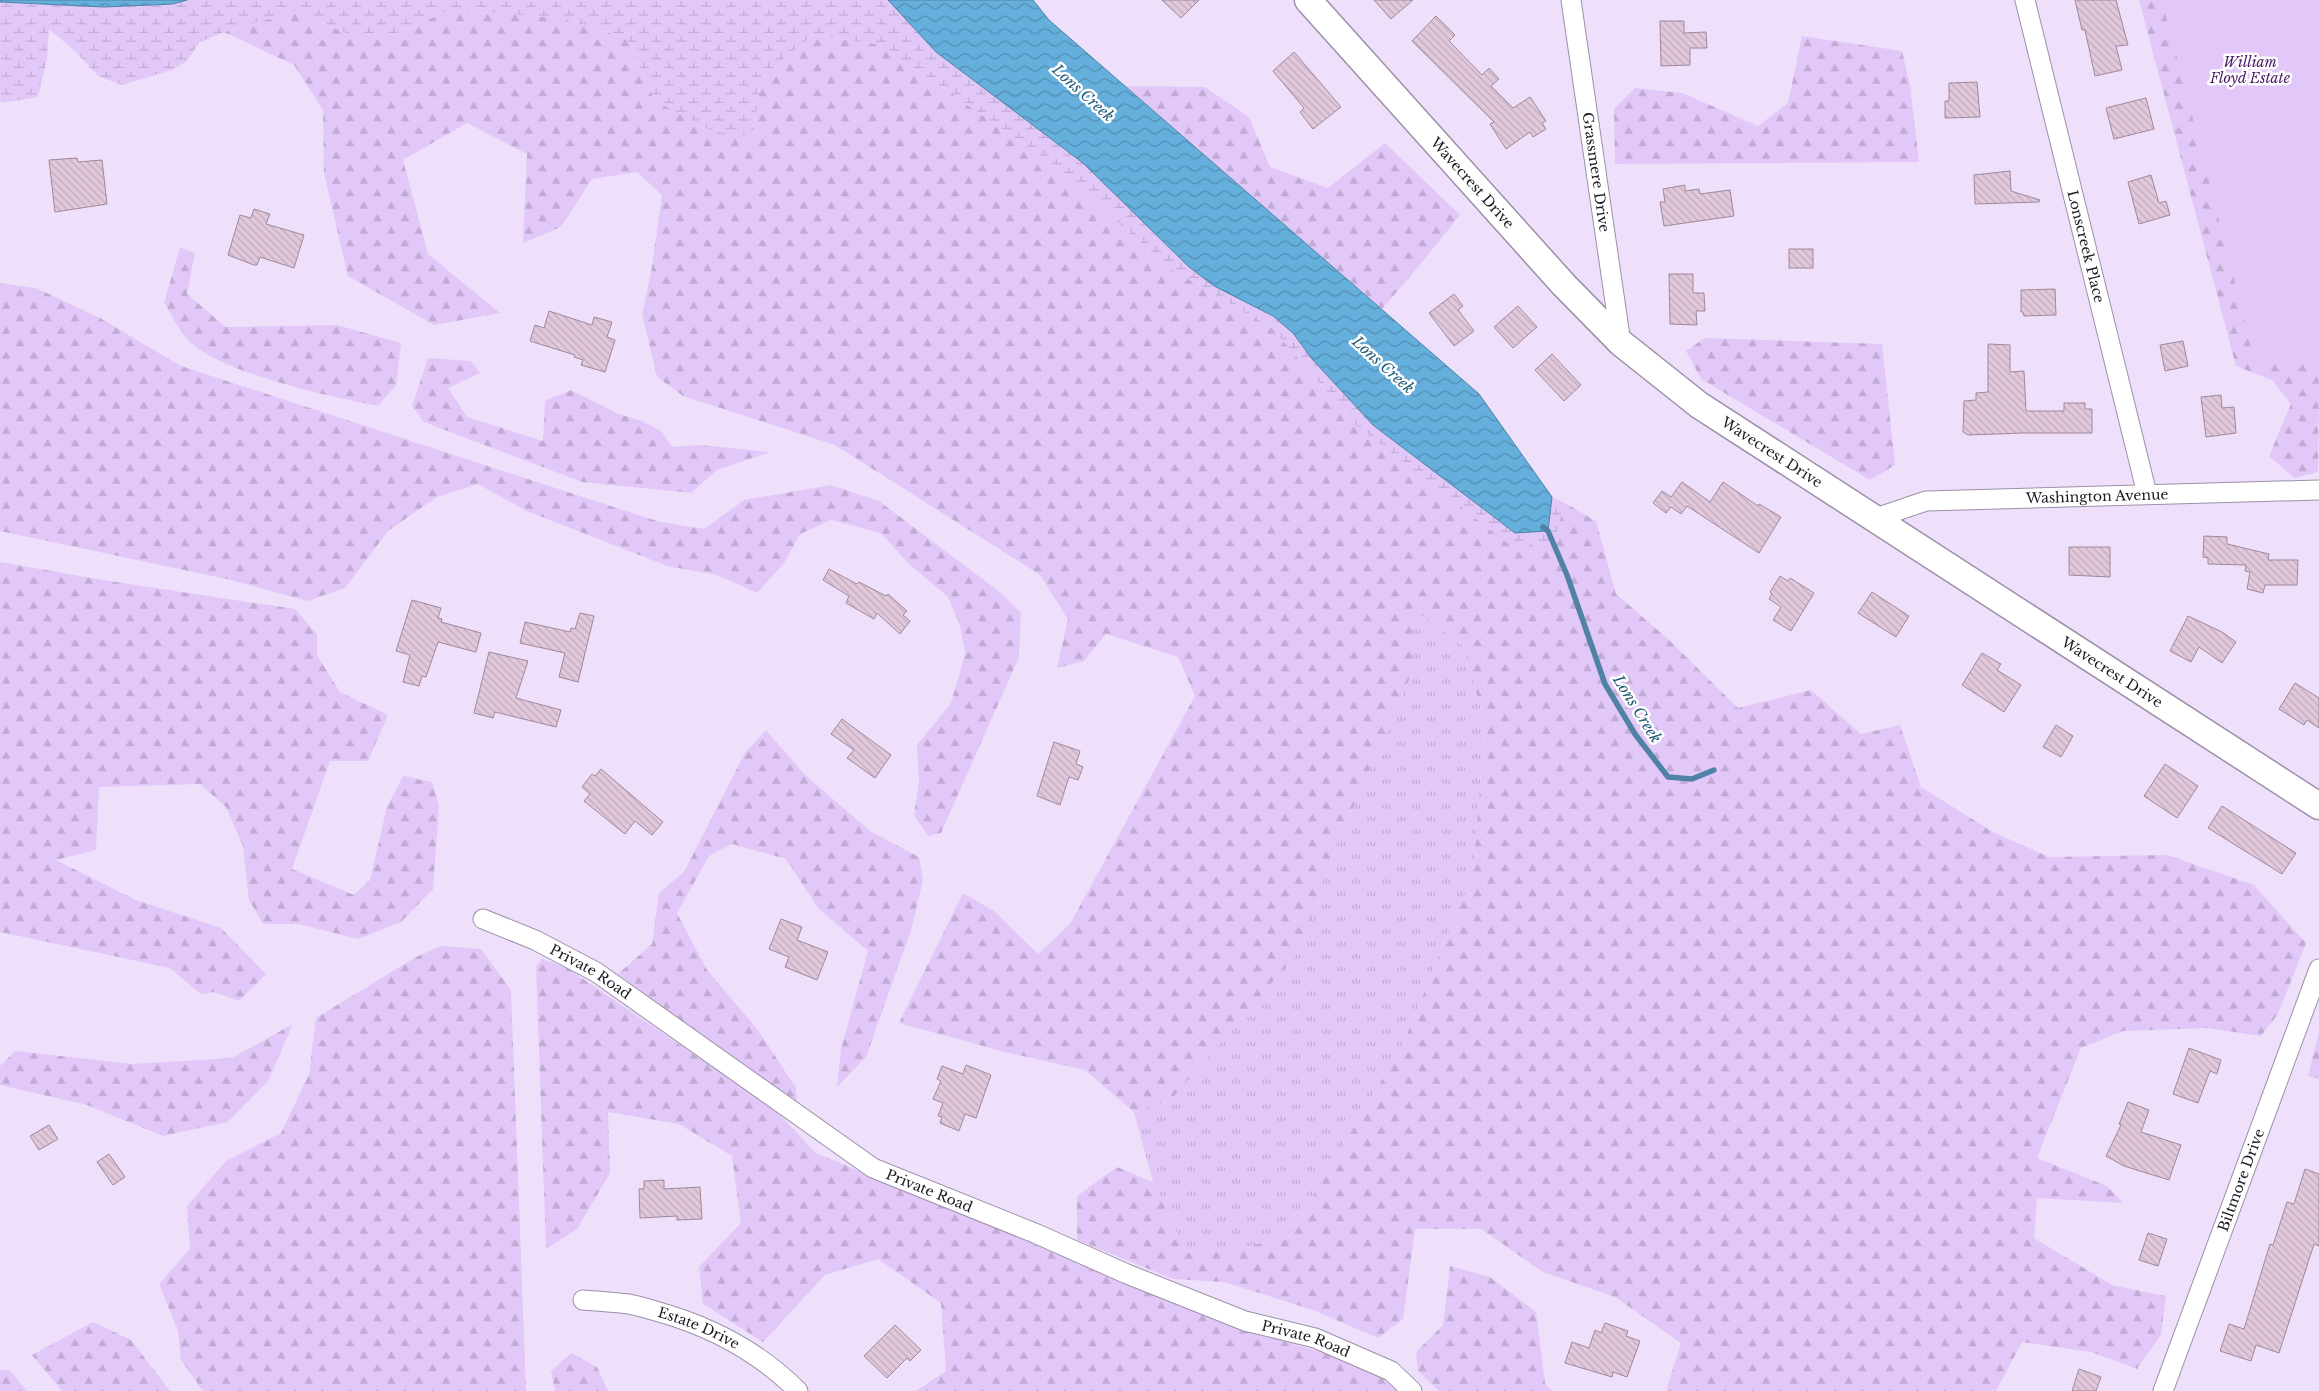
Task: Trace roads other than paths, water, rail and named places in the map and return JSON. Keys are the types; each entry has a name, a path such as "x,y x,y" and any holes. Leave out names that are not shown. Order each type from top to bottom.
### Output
{"street":[{"name":"Wavecrest Drive","path":"1308,0 1564,285 1621,343 1699,404 2319,806"},
{"name":"Grassmere Drive","path":"1570,0 1621,343"},
{"name":"Lonscreek Place","path":"2024,0 2147,494"},
{"name":"Washington Avenue","path":"1876,518 1926,501 2319,490"},
{"name":"Private Road","path":"482,919 535,940 596,972 873,1168 1037,1234 1127,1274 1227,1314 1315,1338 1390,1371 1412,1391"},
{"name":"Biltmore Drive","path":"2163,1391 2319,969"},
{"name":"Estate Drive","path":"583,1300 630,1304 686,1320 720,1334 752,1352 783,1376 798,1391"}],"water":[{"path":"0,0 187,0 173,4 104,7 0,2"},
{"path":"888,0 1033,0 1049,20 1479,394 1552,497 1548,531 1515,533 1373,425 1312,359 1293,333 1273,316 1214,286 1189,267 1083,163 936,52"}],"waterway":[{"name":"Lons Creek","path":"1543,527 1548,531 1567,575 1605,684 1635,734 1668,777 1692,779 1714,770"}],"park label":[{"name":"William Floyd Estate","path":"2250,70"}]}
